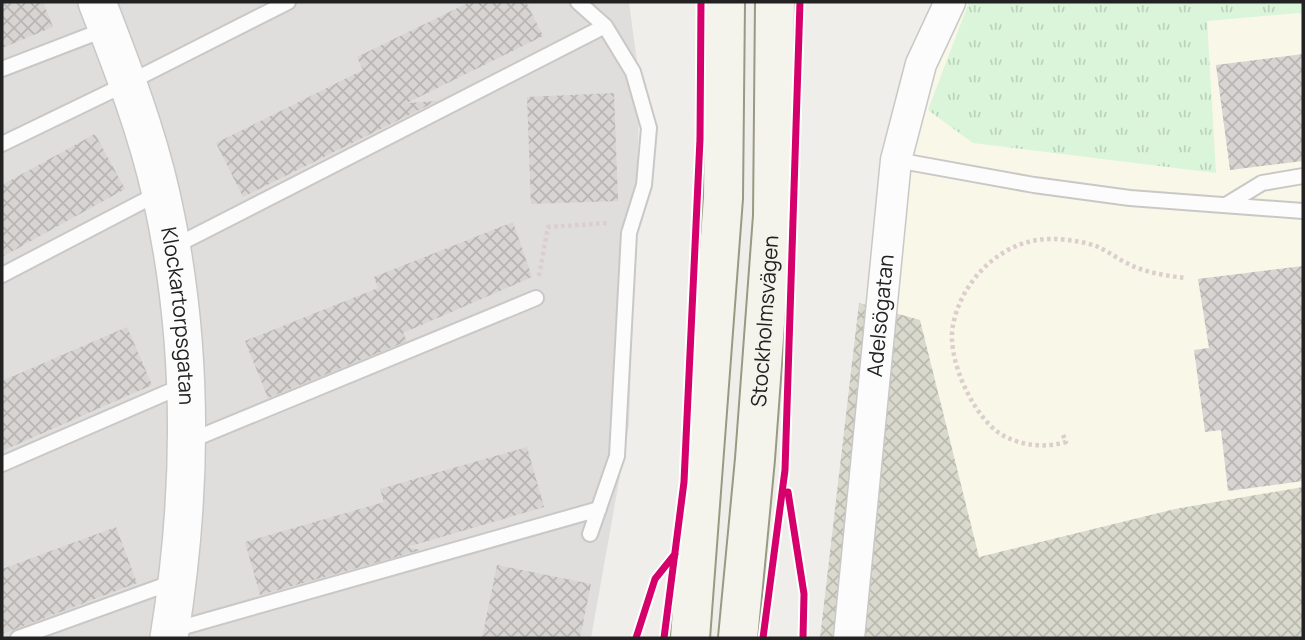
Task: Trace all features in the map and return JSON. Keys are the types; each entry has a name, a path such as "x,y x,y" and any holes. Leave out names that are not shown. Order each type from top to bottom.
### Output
{"main road":[{"path":"690,638 723,198 725,2"},
{"name":"Stockholmsvägen","path":"738,638 755,459 773,216 775,2"}],"street":[{"name":"Adelsögatan","path":"849,638 896,160 920,64 950,2"},
{"name":"Klockartorpsgatan","path":"102,15 128,83 161,192 179,288 187,384 185,484 177,580 169,634"}],"lane":[{"path":"2,144 288,2"},
{"path":"578,2 605,26 633,72 649,128 644,185 629,233 617,456 590,534"},
{"path":"2,69 102,15"},
{"path":"171,248 605,26"},
{"path":"896,160 1089,192 1303,211"},
{"path":"1226,205 1262,183 1303,176"},
{"path":"2,275 161,192"},
{"path":"186,443 536,298"},
{"path":"2,464 187,384"},
{"path":"169,634 599,509"},
{"path":"18,638 177,580"}],"path":[{"path":"536,298 548,227 633,221"},
{"path":"1063,435 1066,442 1032,446 1003,436 982,416 961,380 954,352 952,326 963,295 978,273 999,255 1029,240 1055,239 1095,246 1138,268 1185,278 1191,268"}],"shaded area":[{"path":"2,2 629,2 640,85 629,425 591,638 2,638"},
{"path":"953,2 1303,2 1303,638 859,571 913,94"},
{"path":"859,303 920,320 979,557 1175,509 1303,487 1303,638 820,638"}],"green space":[{"path":"969,2 1303,2 1303,15 1299,13 1207,21 1216,173 973,143 928,110"}],"building":[{"path":"2,2 43,2 53,27 2,48"},
{"path":"470,2 526,2 543,36 407,103 437,101 243,197 216,143 363,70 357,57"},
{"path":"1303,54 1303,161 1230,170 1216,65"},
{"path":"614,93 618,201 531,204 527,97"},
{"path":"95,134 125,189 2,257 2,185"},
{"path":"513,222 532,277 403,333 407,341 268,398 245,341 378,288 374,277"},
{"path":"1303,266 1303,481 1228,491 1221,430 1205,432 1194,350 1209,348 1198,279"},
{"path":"127,327 152,385 2,451 2,381"},
{"path":"527,447 544,507 407,547 421,550 260,595 245,542 384,502 380,489"},
{"path":"116,527 137,583 2,634 2,569"},
{"path":"497,565 591,584 580,638 482,638"}],"cycle path":[{"path":"664,638 684,482 700,139 701,2"},
{"path":"763,638 785,470 800,2"},
{"path":"788,492 804,594 803,638"},
{"path":"636,638 655,579 675,554"}]}
